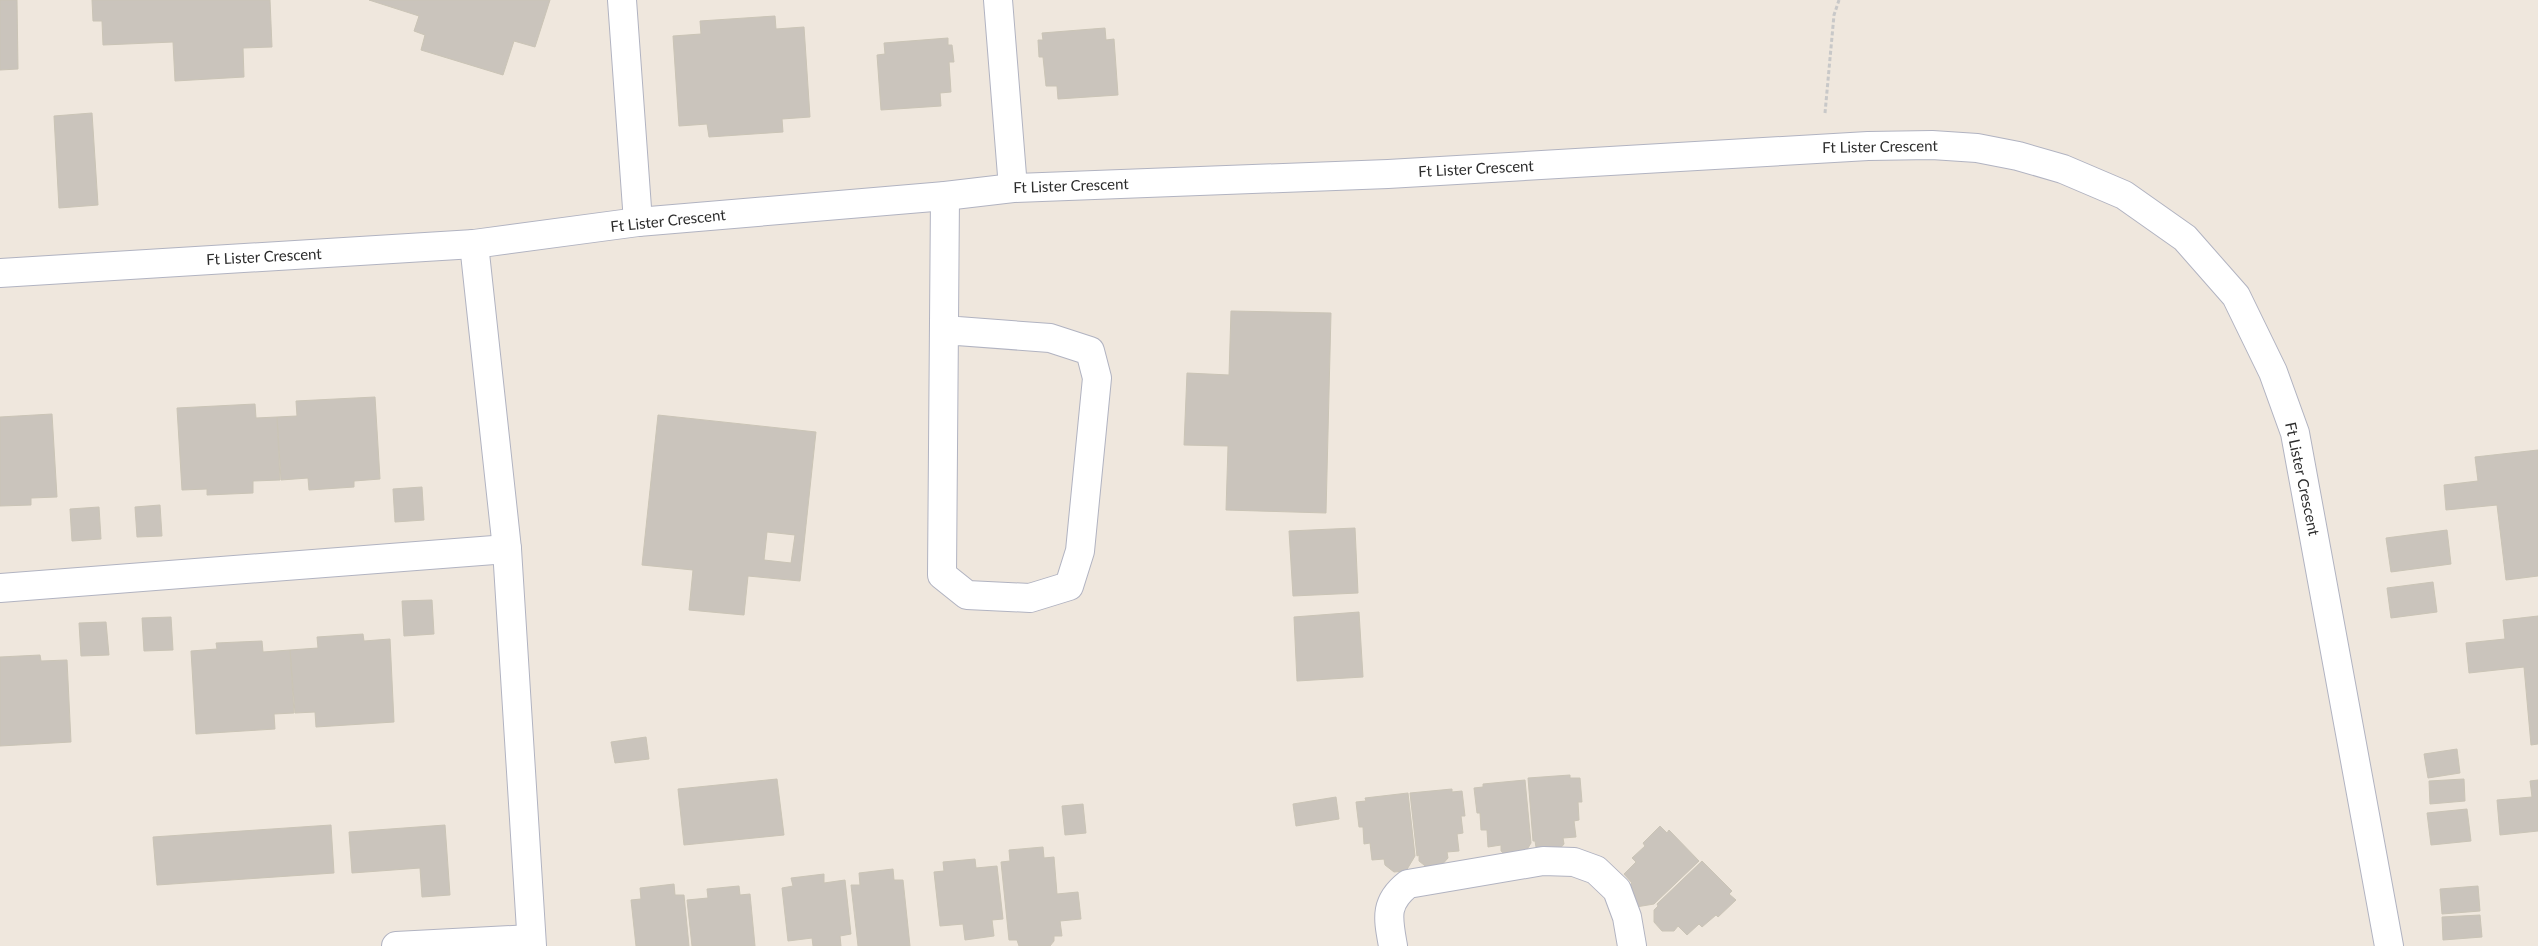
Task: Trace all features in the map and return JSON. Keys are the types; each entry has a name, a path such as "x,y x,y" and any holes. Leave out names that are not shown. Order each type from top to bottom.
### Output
{"street":[{"path":"622,0 638,222"},
{"path":"998,0 1013,188"},
{"name":"Ft Lister Crescent","path":"0,273 474,244 638,222 945,196 1013,188 1388,174 1822,148 1932,145 1977,148 2018,156 2063,170 2124,195 2185,238 2236,296 2273,372 2295,433 2389,946"},
{"path":"944,330 1050,338 1090,352 1097,378 1080,551 1070,586 1030,598 967,595 942,575 945,196"},
{"path":"413,945 532,942 507,549 474,244"},
{"path":"0,588 507,549"},
{"path":"1393,946 1388,923 1390,904 1396,893 1408,884 1543,862 1574,862 1596,870 1617,890 1627,917 1632,946"}],"path":[{"path":"1822,148 1834,15 1839,0"}],"building":[{"path":"0,0 17,0 18,69 0,70"},
{"path":"92,0 270,0 272,47 243,48 244,77 175,81 173,42 103,45 102,21 93,21"},
{"path":"369,0 550,0 535,47 514,41 503,75 421,50 425,35 414,31 419,16"},
{"path":"775,16 776,29 804,27 810,117 782,119 783,132 709,137 707,124 679,126 673,36 701,34 700,21"},
{"path":"1105,28 1106,40 1114,39 1118,95 1058,99 1057,86 1046,86 1043,57 1039,57 1038,40 1043,40 1042,33"},
{"path":"948,38 948,45 952,45 954,62 949,62 951,92 940,93 941,106 881,110 877,55 885,54 884,43"},
{"path":"92,113 98,205 59,208 54,116"},
{"path":"1231,311 1331,313 1326,513 1226,510 1228,446 1184,445 1187,373 1229,375"},
{"path":"375,397 380,479 354,481 354,487 309,490 308,478 281,480 277,417 297,416 296,401"},
{"path":"255,404 256,418 277,417 280,480 253,481 253,493 207,495 207,489 182,490 177,408"},
{"path":"52,414 57,497 31,498 31,505 0,506 0,417"},
{"path":"658,415 816,432 800,581 748,576 744,615 689,610 693,570 642,565","holes":["767,532 795,535 791,563 764,560"]},
{"path":"2538,450 2538,576 2506,580 2497,505 2446,510 2444,485 2478,481 2475,457"},
{"path":"422,487 424,520 395,522 393,489"},
{"path":"160,505 162,536 137,537 135,507"},
{"path":"99,507 101,539 72,541 70,509"},
{"path":"1355,528 1358,593 1293,596 1289,531"},
{"path":"2447,530 2451,564 2391,572 2386,538"},
{"path":"2433,582 2437,612 2391,618 2387,588"},
{"path":"432,600 434,634 404,636 402,601"},
{"path":"1359,612 1363,677 1297,681 1294,617"},
{"path":"2538,616 2538,744 2531,745 2524,667 2469,673 2466,643 2505,639 2503,620"},
{"path":"171,617 173,650 144,651 142,618"},
{"path":"106,622 109,655 81,656 79,623"},
{"path":"363,634 364,641 390,639 394,722 316,727 315,712 295,713 290,650 318,648 317,637"},
{"path":"262,641 263,652 290,650 294,713 274,714 275,729 196,734 191,651 217,649 216,643"},
{"path":"40,655 41,661 67,660 71,742 0,746 0,657"},
{"path":"646,737 649,759 615,763 611,742"},
{"path":"2457,749 2460,773 2428,778 2424,754"},
{"path":"1570,775 1570,778 1580,778 1582,802 1578,802 1579,820 1574,821 1576,837 1563,838 1564,844 1556,853 1545,854 1536,847 1535,841 1533,841 1528,778"},
{"path":"777,779 784,835 684,845 678,789"},
{"path":"2464,779 2465,801 2430,804 2429,781"},
{"path":"1525,780 1531,843 1522,858 1510,859 1501,851 1501,845 1488,847 1487,830 1481,830 1480,813 1477,813 1474,788 1483,787 1483,784"},
{"path":"2538,780 2538,831 2500,835 2497,800 2532,797 2530,781"},
{"path":"1452,789 1452,792 1462,791 1465,816 1461,816 1463,833 1457,834 1459,851 1447,852 1448,858 1440,867 1429,869 1419,861 1419,855 1417,856 1410,793"},
{"path":"1408,793 1415,856 1406,871 1394,872 1385,865 1384,859 1372,860 1370,843 1364,844 1363,827 1359,827 1356,802 1366,801 1365,798"},
{"path":"1336,797 1339,819 1296,826 1293,804"},
{"path":"1083,804 1086,833 1065,835 1062,806"},
{"path":"2467,809 2471,841 2431,845 2427,813"},
{"path":"331,825 334,873 157,885 153,837"},
{"path":"445,825 450,895 422,897 420,868 352,873 349,832"},
{"path":"1660,826 1667,833 1669,830 1699,861 1654,904 1636,907 1628,887 1632,883 1624,874 1636,862 1632,858 1645,846 1643,843"},
{"path":"1043,847 1044,858 1054,857 1057,894 1078,892 1081,919 1060,921 1062,936 1054,936 1054,941 1050,946 1019,946 1017,940 1009,940 1001,862 1010,861 1009,850"},
{"path":"975,859 976,868 997,866 1003,919 992,920 994,936 965,940 963,924 940,926 934,872 944,871 943,862"},
{"path":"1702,861 1732,891 1729,894 1736,900 1718,917 1716,915 1702,927 1699,924 1687,935 1678,926 1674,931 1662,931 1654,922 1654,910 1658,906 1657,904"},
{"path":"893,869 894,880 903,880 910,946 858,946 851,885 860,885 859,873"},
{"path":"824,874 824,883 845,880 851,934 840,936 841,946 813,946 812,938 788,941 782,888 793,886 791,878"},
{"path":"674,884 675,895 684,895 689,946 636,946 631,900 641,899 640,888"},
{"path":"739,886 740,895 750,894 755,946 692,946 687,900 708,898 707,889"},
{"path":"2478,886 2480,911 2442,914 2440,889"},
{"path":"2480,915 2482,937 2443,940 2442,917"}]}
